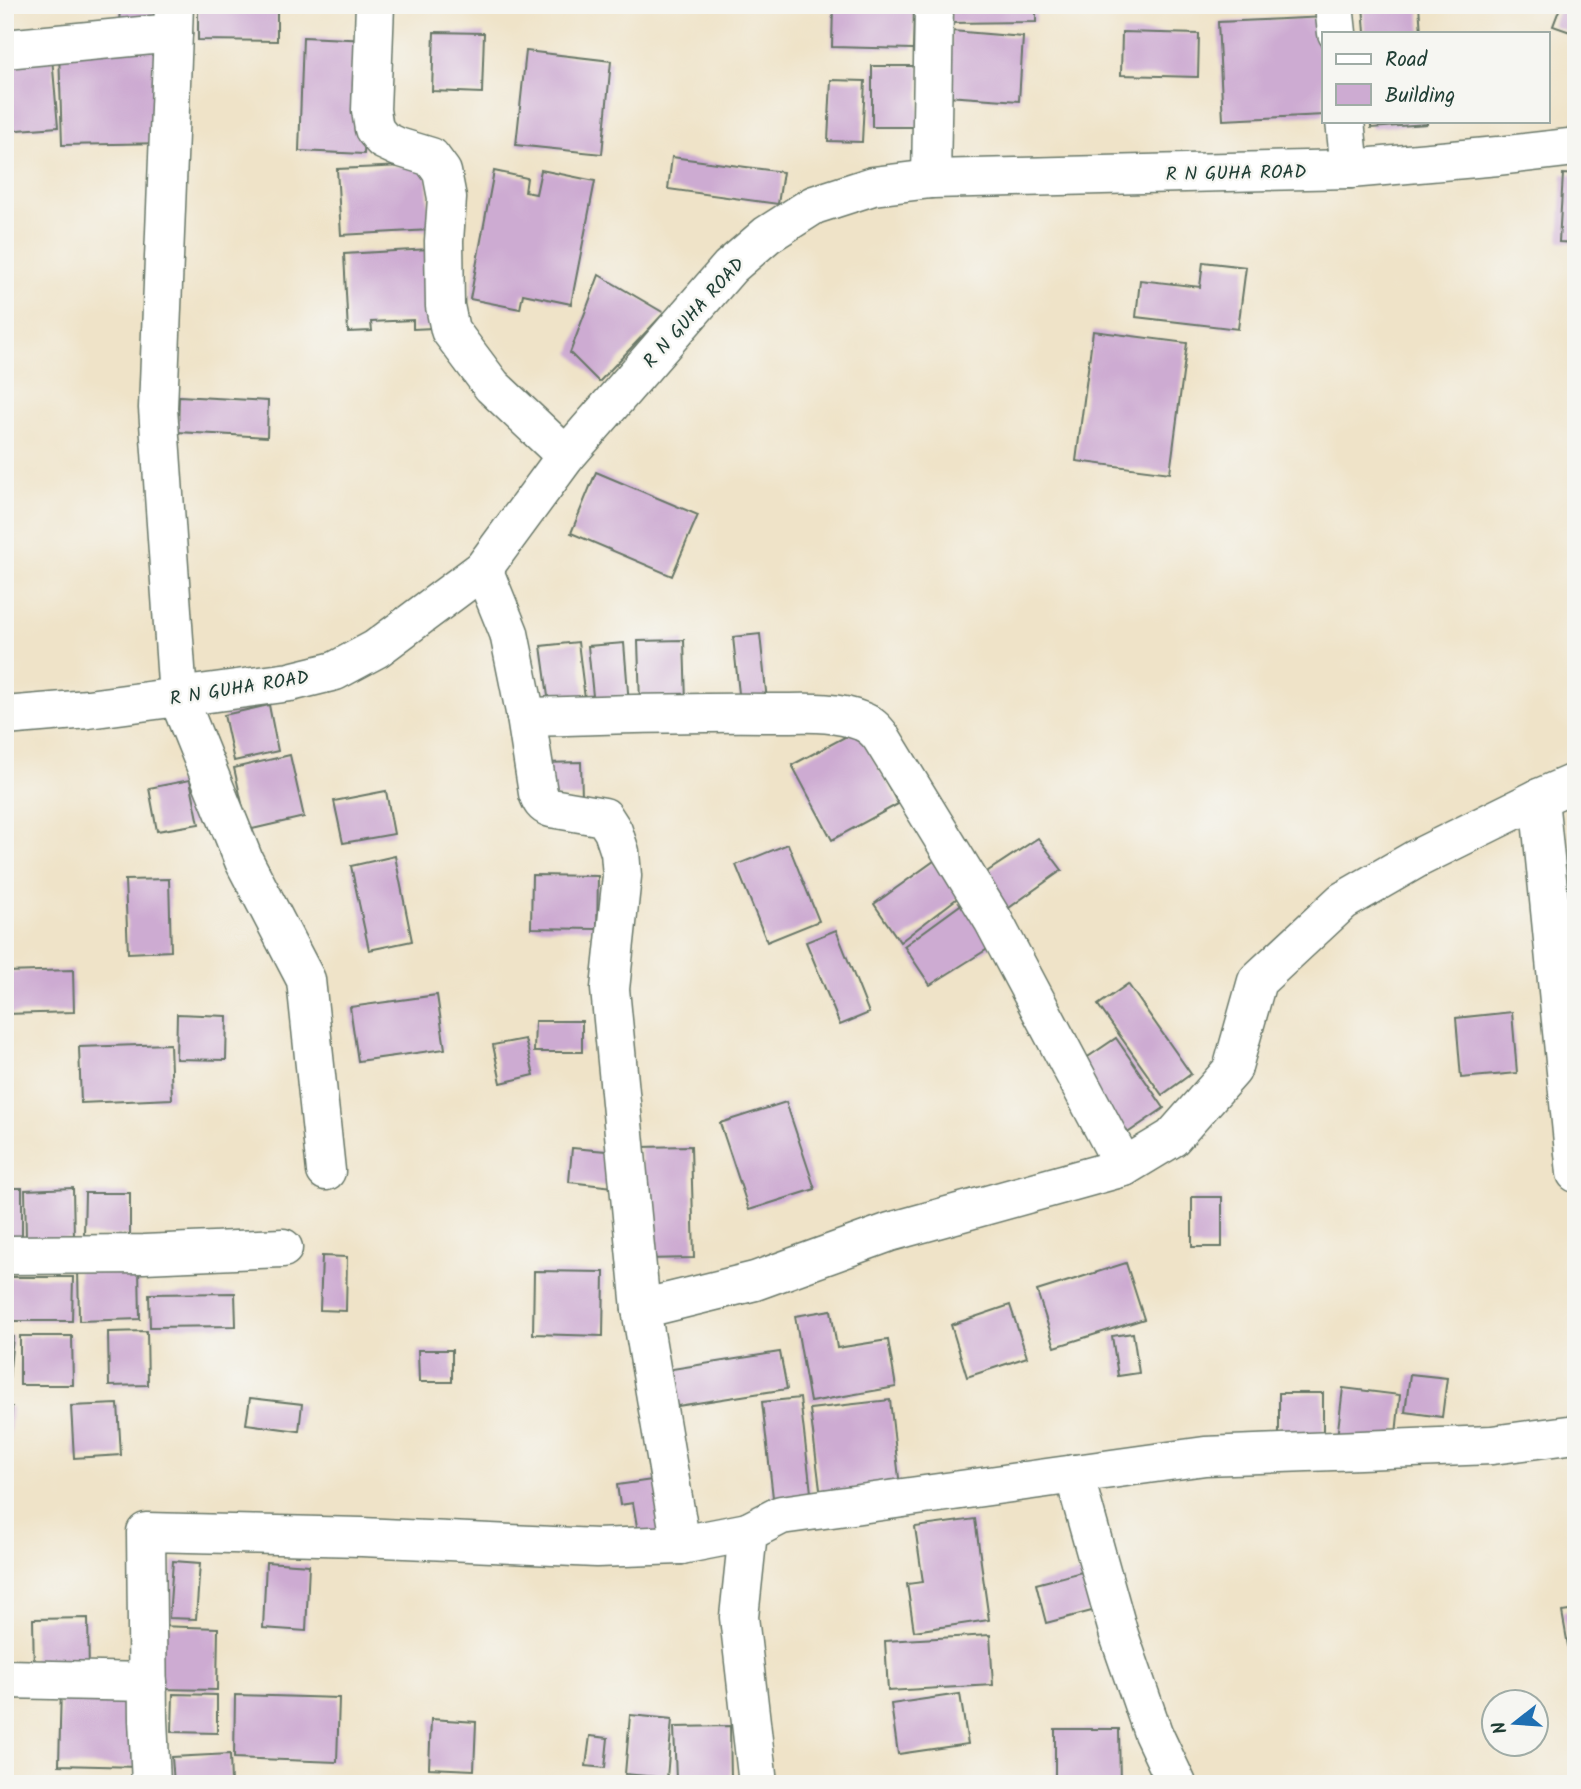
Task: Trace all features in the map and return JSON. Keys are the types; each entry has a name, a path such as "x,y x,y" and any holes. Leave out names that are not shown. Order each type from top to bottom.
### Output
{"street":[{"path":"375,5 371,110 374,130 383,140 431,157 442,172 447,198 444,242 445,306 450,330 492,386 566,457"},
{"path":"931,179 934,5"},
{"path":"1334,5 1337,32"},
{"path":"5,49 174,19 158,408 178,697 244,861 306,980 326,1171"},
{"path":"1345,122 1350,169"},
{"name":"R N GUHA ROAD","path":"5,716 88,709 290,682 335,671 376,649 483,569 566,457 730,267 767,235 814,205 873,186 931,179 1350,169 1576,147"},
{"path":"483,569 509,633 538,793 542,802 551,808 604,817 613,831 620,852 622,876 610,989 641,1309 681,1545"},
{"path":"526,717 647,713 814,713 847,717 874,727 993,920 1124,1167"},
{"path":"641,1309 755,1281 890,1232 1124,1167 1172,1138 1232,1070 1258,981 1343,901 1416,859 1576,782"},
{"path":"1539,798 1576,1173"},
{"path":"5,1255 144,1254 283,1248"},
{"path":"152,1784 146,1532 362,1537 596,1548 681,1545 748,1532 781,1515 1205,1456 1492,1445 1576,1434"},
{"path":"1074,1474 1119,1635 1153,1733 1177,1784"},
{"path":"748,1532 739,1617 758,1784"},
{"path":"5,1679 148,1682"}],"building":[{"path":"120,5 156,5 156,27 119,26"},
{"path":"198,5 277,5 277,41 198,40"},
{"path":"833,5 914,5 913,49 832,47"},
{"path":"950,5 1036,5 1036,22 950,23"},
{"path":"1219,5 1253,5 1253,8 1219,8"},
{"path":"1363,5 1419,5 1421,32 1365,32"},
{"path":"1561,5 1576,5 1576,34 1553,26"},
{"path":"1326,17 1322,32 1322,115 1223,120 1218,22"},
{"path":"952,31 1023,37 1019,101 947,96"},
{"path":"434,32 484,33 482,93 432,91"},
{"path":"1122,32 1199,34 1198,77 1121,75"},
{"path":"303,37 369,40 364,154 299,151"},
{"path":"161,47 165,143 62,145 59,50"},
{"path":"526,51 611,61 602,154 516,145"},
{"path":"52,57 58,127 5,131 5,61"},
{"path":"872,66 919,66 919,127 872,127"},
{"path":"831,80 865,81 862,142 828,141"},
{"path":"1371,122 1427,122 1427,124 1371,128"},
{"path":"672,157 783,172 778,204 668,189"},
{"path":"426,165 430,230 341,235 337,169"},
{"path":"541,170 595,181 571,304 523,294 520,309 470,299 494,171 527,178 525,192 536,194"},
{"path":"1563,174 1576,175 1576,243 1559,242"},
{"path":"429,249 433,328 413,329 413,320 371,322 372,331 348,332 344,254"},
{"path":"1203,262 1246,267 1238,329 1136,317 1140,280 1200,287"},
{"path":"599,275 664,313 599,382 570,353"},
{"path":"1093,331 1187,343 1170,473 1076,461"},
{"path":"179,396 268,401 267,437 178,432"},
{"path":"596,472 698,515 672,576 571,533"},
{"path":"760,634 767,701 740,703 733,637"},
{"path":"684,640 686,702 640,703 638,641"},
{"path":"578,642 586,707 550,711 541,646"},
{"path":"624,643 629,704 594,706 588,646"},
{"path":"269,705 278,751 234,761 224,715"},
{"path":"858,730 898,804 832,840 792,765"},
{"path":"290,755 304,817 248,830 234,768"},
{"path":"581,762 582,797 547,797 546,763"},
{"path":"190,780 199,824 157,831 149,788"},
{"path":"386,791 394,834 343,843 334,801"},
{"path":"1038,838 1062,870 1006,910 982,875"},
{"path":"788,844 819,921 767,942 736,865"},
{"path":"395,856 412,941 369,950 351,866"},
{"path":"934,861 960,896 900,942 874,904"},
{"path":"532,875 598,876 597,929 531,928"},
{"path":"169,879 171,951 128,953 125,880"},
{"path":"963,903 994,945 930,985 904,946"},
{"path":"836,930 869,1013 840,1025 806,942"},
{"path":"73,970 74,1012 5,1014 5,972"},
{"path":"1128,984 1191,1074 1162,1095 1098,1005"},
{"path":"437,995 445,1049 358,1061 350,1007"},
{"path":"1512,1012 1517,1073 1461,1078 1456,1018"},
{"path":"177,1014 227,1016 226,1060 176,1059"},
{"path":"535,1021 582,1021 582,1052 534,1052"},
{"path":"1116,1038 1164,1108 1123,1136 1076,1065"},
{"path":"525,1039 534,1075 501,1083 493,1045"},
{"path":"170,1044 172,1099 81,1103 79,1047"},
{"path":"786,1102 815,1189 749,1210 720,1123"},
{"path":"691,1146 694,1258 644,1259 641,1147"},
{"path":"572,1148 617,1152 613,1187 569,1182"},
{"path":"5,1188 22,1188 22,1241 5,1241"},
{"path":"73,1188 74,1238 26,1239 25,1190"},
{"path":"85,1193 130,1193 130,1236 84,1235"},
{"path":"1192,1197 1222,1197 1222,1247 1192,1247"},
{"path":"322,1256 347,1257 346,1311 320,1310"},
{"path":"1126,1263 1144,1319 1055,1347 1037,1291"},
{"path":"139,1268 140,1319 79,1321 78,1269"},
{"path":"534,1271 604,1272 603,1336 533,1334"},
{"path":"6,1277 73,1277 72,1321 6,1321"},
{"path":"235,1293 236,1326 150,1327 149,1294"},
{"path":"1010,1305 1027,1357 967,1377 951,1325"},
{"path":"831,1310 837,1348 888,1340 896,1387 810,1402 795,1316"},
{"path":"147,1331 148,1385 109,1386 108,1332"},
{"path":"1133,1333 1139,1373 1118,1376 1112,1336"},
{"path":"5,1335 13,1336 8,1390 5,1390"},
{"path":"20,1336 72,1336 73,1385 20,1385"},
{"path":"418,1350 452,1350 452,1382 419,1382"},
{"path":"780,1352 787,1389 671,1407 666,1370"},
{"path":"1410,1374 1447,1378 1442,1417 1405,1412"},
{"path":"1343,1388 1400,1395 1395,1444 1337,1438"},
{"path":"1279,1393 1323,1393 1323,1444 1279,1443"},
{"path":"250,1398 302,1404 299,1431 246,1424"},
{"path":"800,1398 812,1501 774,1506 762,1402"},
{"path":"890,1400 900,1487 821,1497 810,1409"},
{"path":"118,1404 121,1455 74,1458 71,1406"},
{"path":"5,1407 12,1407 7,1468 5,1468"},
{"path":"666,1478 674,1532 639,1538 633,1503 620,1505 617,1485"},
{"path":"975,1519 989,1620 914,1631 907,1584 923,1582 915,1527"},
{"path":"173,1561 200,1563 196,1619 169,1618"},
{"path":"266,1562 309,1565 306,1631 263,1628"},
{"path":"1097,1568 1107,1607 1046,1623 1036,1584"},
{"path":"1576,1610 1576,1667 1572,1668 1562,1612"},
{"path":"88,1618 89,1673 34,1674 33,1619"},
{"path":"158,1626 218,1628 217,1690 158,1689"},
{"path":"990,1635 993,1685 888,1691 885,1641"},
{"path":"61,1687 141,1689 138,1767 59,1765"},
{"path":"173,1694 217,1695 217,1733 172,1732"},
{"path":"960,1694 968,1744 898,1754 891,1704"},
{"path":"235,1695 339,1698 337,1762 234,1758"},
{"path":"630,1715 672,1719 667,1778 625,1774"},
{"path":"431,1719 476,1722 474,1770 429,1768"},
{"path":"730,1726 731,1778 676,1780 674,1727"},
{"path":"1055,1729 1119,1729 1120,1784 1055,1784"},
{"path":"590,1736 608,1738 605,1768 586,1766"},
{"path":"230,1754 231,1784 174,1784 172,1757"}]}
